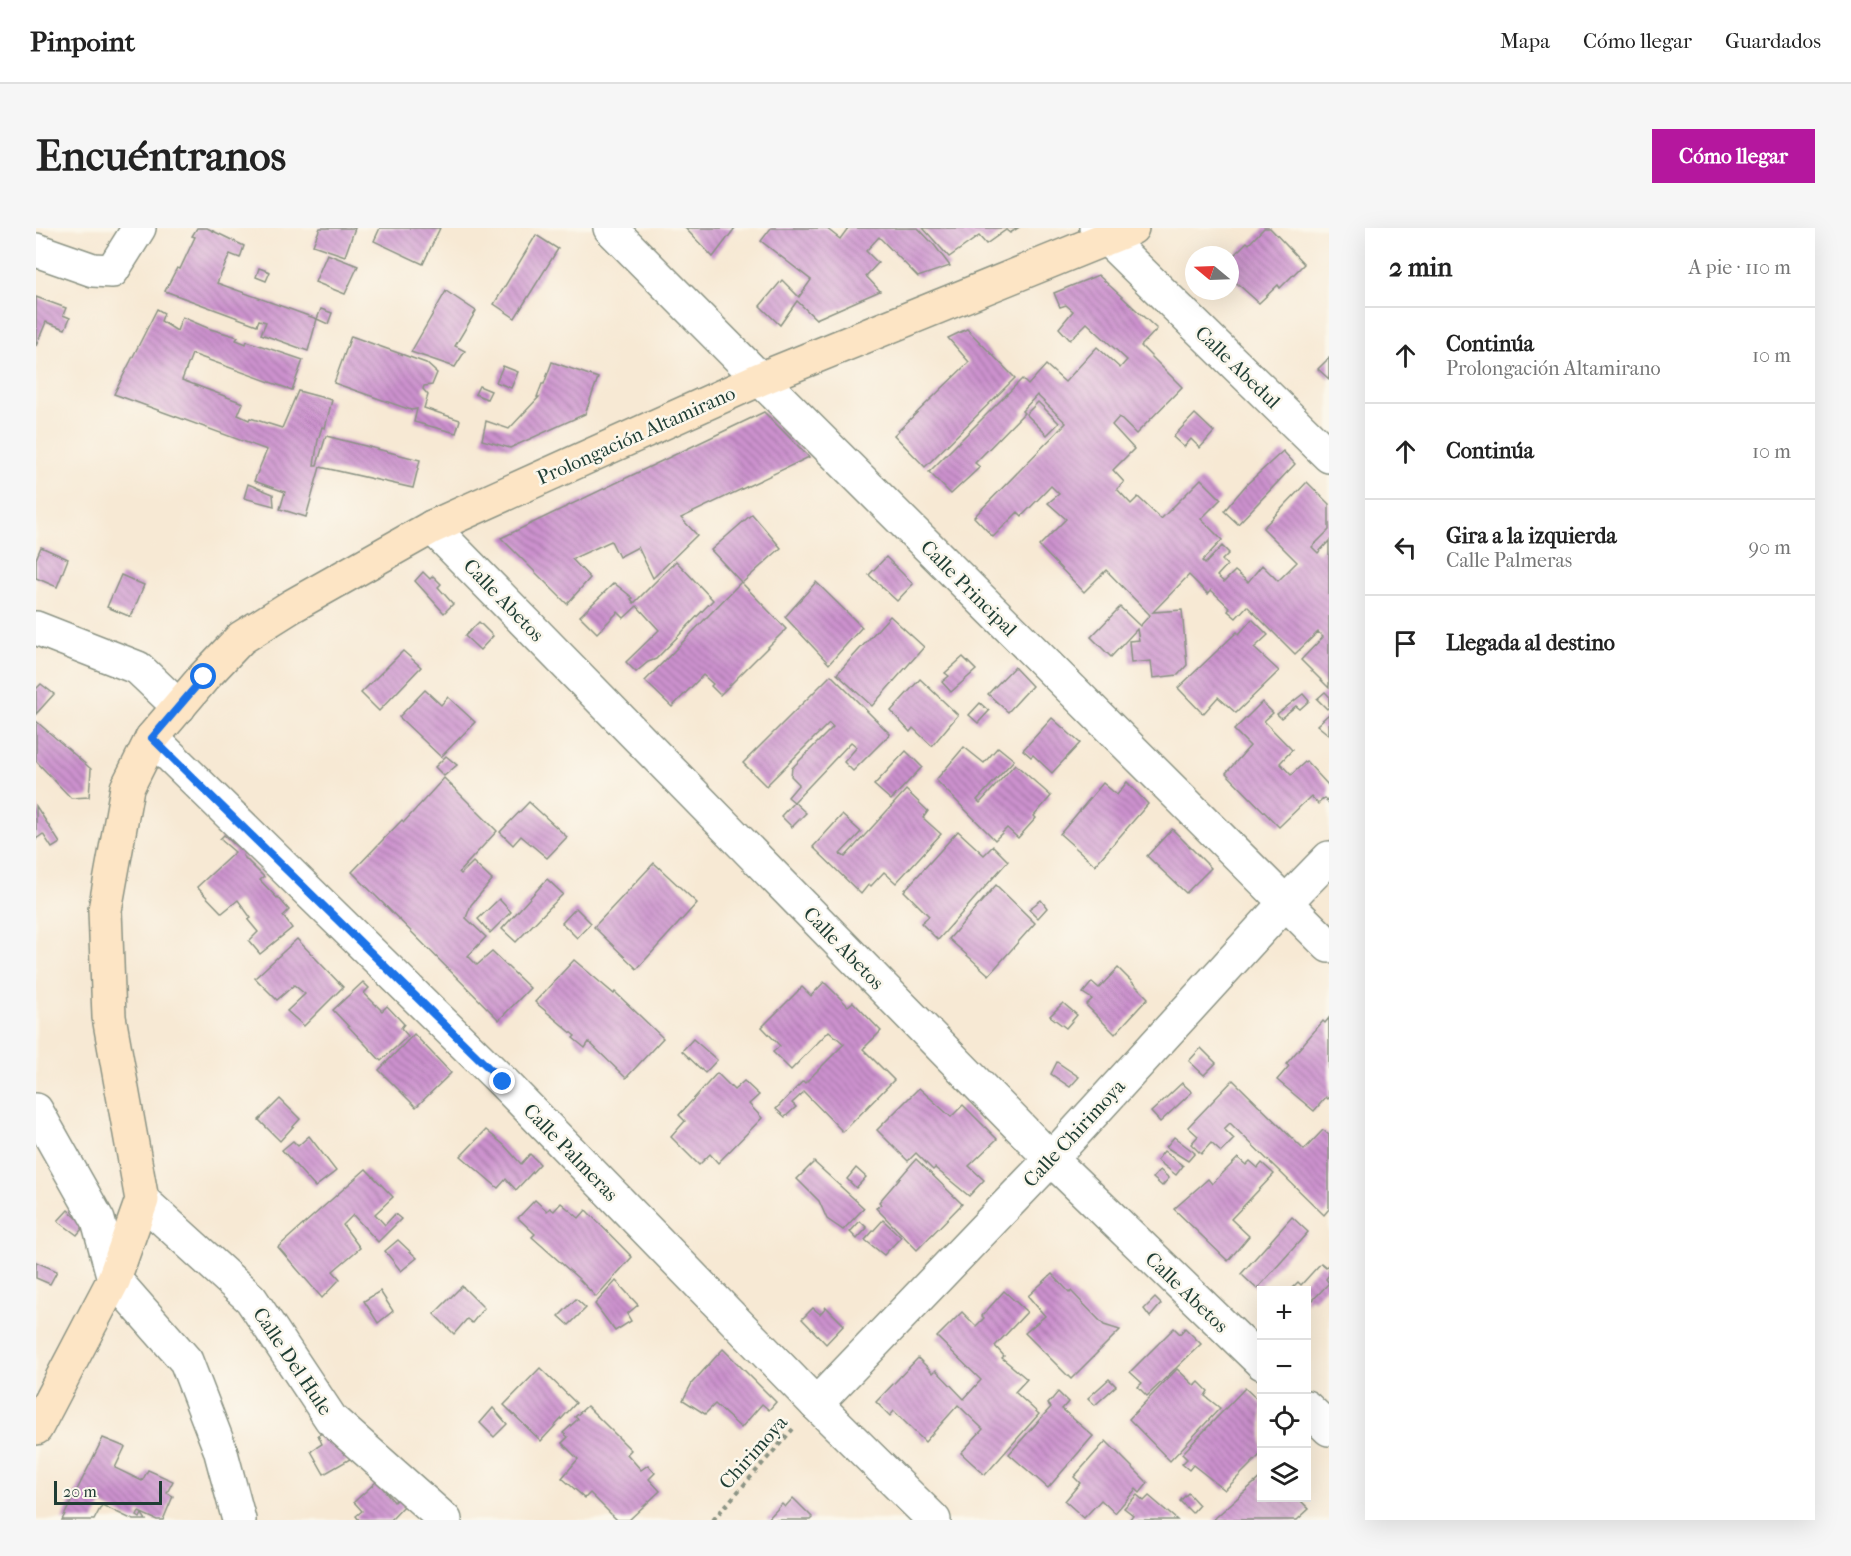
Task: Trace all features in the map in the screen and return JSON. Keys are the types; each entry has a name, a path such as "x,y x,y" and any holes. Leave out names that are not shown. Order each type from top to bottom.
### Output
{"street":[{"path":"36,250 93,270 112,271 139,228"},
{"name":"Calle Principal","path":"610,228 1329,946"},
{"name":"Prolongación Altamirano","path":"142,1200 108,1017 105,910 127,788 152,738 241,638 292,606 432,526 760,379 1112,231"},
{"name":"Calle Abedul","path":"1112,231 1329,456"},
{"name":"Calle Abetos","path":"432,526 1051,1159 1257,1359"},
{"path":"36,628 138,668 179,707"},
{"name":"Calle Palmeras","path":"152,738 503,1082 816,1404 934,1520"},
{"name":"Calle Chirimoya","path":"816,1404 1051,1159 1329,858"},
{"path":"36,1110 98,1220 114,1279 186,1361 220,1449 239,1520"},
{"path":"36,1428 114,1279 142,1200"},
{"name":"Calle Del Hule","path":"142,1200 251,1299 331,1419 445,1520"},
{"path":"1311,1412 1329,1429"}],"path":[{"name":"Chirimoya","path":"713,1520 816,1404"}],"building":[{"path":"197,228 207,228 244,246 240,258 230,254 217,283 317,319 308,351 261,334 266,322 259,320 257,325 165,291 177,268 180,269"},
{"path":"320,228 355,228 345,256 313,245"},
{"path":"380,228 440,228 423,264 374,241"},
{"path":"685,228 735,228 713,257"},
{"path":"771,228 826,228 840,239 848,228 918,228 950,266 918,277 879,237 866,251 878,263 866,276 880,291 816,319 797,301 780,325 760,306 782,280 799,297 811,280 761,241"},
{"path":"923,228 1018,228 1010,233 1006,230 986,244 979,236 949,257"},
{"path":"1264,228 1270,228 1304,264 1280,288 1278,285 1259,303 1239,285 1239,250 1247,242 1249,244"},
{"path":"536,235 558,249 515,318 494,304"},
{"path":"327,254 358,266 345,294 315,282"},
{"path":"259,268 270,272 266,281 256,277"},
{"path":"1098,275 1157,329 1141,346 1182,387 1136,434 1119,417 1112,425 1134,449 1113,470 1124,482 1117,489 1131,504 1138,497 1161,519 1201,479 1221,499 1201,519 1222,540 1202,561 1205,564 1222,546 1229,553 1222,560 1227,565 1217,576 1224,582 1235,571 1248,582 1262,565 1278,581 1297,562 1263,528 1307,482 1329,504 1329,530 1312,547 1318,553 1329,541 1329,688 1301,660 1323,637 1318,632 1295,654 1247,606 1236,618 1228,611 1230,608 1211,590 1208,594 1189,575 1153,612 1182,610 1187,665 1178,675 1153,678 1151,661 1131,663 1129,641 1139,640 1137,629 1111,657 1091,637 1120,607 1140,626 1150,615 1106,570 1084,592 1039,546 1066,519 1048,503 1059,494 1051,486 1022,516 1018,512 993,537 974,517 1066,423 1037,395 1022,411 1024,413 975,463 980,467 951,494 929,472 1022,379 1028,385 1046,365 1065,382 1097,347 1120,368 1127,360 1087,323 1070,340 1059,328 1073,311 1066,305 1060,307 1054,293"},
{"path":"446,291 476,311 455,346 465,351 455,367 411,352"},
{"path":"36,297 66,308 63,315 70,318 65,329 46,322 36,346"},
{"path":"157,309 164,313 161,321 177,331 182,317 210,329 238,337 236,340 246,344 247,341 303,360 292,390 192,354 182,380 243,403 238,415 282,428 298,391 332,400 325,428 322,427 318,440 314,465 317,465 326,436 420,460 413,488 320,467 306,517 280,509 285,492 254,481 267,450 114,394"},
{"path":"321,309 332,313 328,324 317,319"},
{"path":"967,329 1015,378 925,467 894,435 969,362 948,338"},
{"path":"351,336 426,363 437,373 432,385 424,386 423,389 428,395 424,408 460,420 456,433 414,422 417,409 411,410 334,383"},
{"path":"1329,358 1329,379 1318,369"},
{"path":"552,362 598,378 585,414 510,448 482,440 486,421 509,429 539,397 537,397"},
{"path":"503,366 518,372 511,388 496,382"},
{"path":"479,386 491,391 487,399 475,394"},
{"path":"1038,402 1059,423 1047,435 1026,414"},
{"path":"764,412 809,457 681,518 697,535 653,578 638,547 619,557 611,541 572,559 590,578 567,604 501,538"},
{"path":"1195,414 1214,432 1200,448 1191,439 1184,447 1173,437"},
{"path":"1283,451 1295,464 1238,524 1224,511 1247,484"},
{"path":"248,484 273,494 274,506 244,498"},
{"path":"752,514 781,548 742,583 786,629 720,695 703,675 672,707 645,681 741,582 711,550"},
{"path":"41,547 68,559 57,587 36,578 36,559"},
{"path":"886,557 913,584 897,601 869,575"},
{"path":"676,561 713,600 656,659 648,662 636,672 626,662 659,630 637,606 624,618 618,612 597,633 580,616 614,583 633,598 631,599 634,603"},
{"path":"423,572 430,579 433,576 441,584 438,587 453,604 444,613 415,581"},
{"path":"121,575 144,585 131,617 107,607"},
{"path":"816,582 862,627 829,664 785,617"},
{"path":"890,616 924,647 872,706 837,674"},
{"path":"1252,619 1268,635 1254,648 1279,671 1236,713 1218,697 1203,714 1178,688 1237,632 1239,634"},
{"path":"479,622 493,636 480,650 465,636"},
{"path":"403,651 421,667 379,711 361,693"},
{"path":"963,657 976,670 951,692 942,682 949,676 945,673"},
{"path":"1014,667 1032,686 1008,712 988,694"},
{"path":"831,675 890,734 853,771 844,762 857,747 851,742 794,802 788,797 799,784 791,776 792,768 833,727 829,723 766,786 743,763"},
{"path":"920,679 958,715 932,746 913,728 910,732 891,711"},
{"path":"41,684 54,694 36,714 36,689"},
{"path":"425,690 441,705 448,697 475,722 441,757 399,717"},
{"path":"1325,692 1329,696 1327,709 1317,699"},
{"path":"1303,694 1309,701 1300,709 1296,706 1281,718 1277,714"},
{"path":"1262,702 1273,713 1264,721 1292,750 1280,763 1291,775 1306,761 1329,786 1329,803 1324,798 1318,804 1311,796 1279,827 1226,773 1250,746 1234,730"},
{"path":"980,703 989,711 978,723 969,715"},
{"path":"1329,714 1329,735 1317,725"},
{"path":"1052,718 1080,743 1052,773 1033,755 1031,757 1023,750"},
{"path":"36,721 91,769 89,797 71,798 36,761"},
{"path":"964,747 984,763 998,747 1014,760 977,800 980,803 1015,764 1051,796 1018,838 1007,828 995,840 936,780"},
{"path":"906,751 922,767 891,800 874,785"},
{"path":"446,756 457,765 444,776 435,767"},
{"path":"444,778 497,831 459,872 461,874 473,862 492,880 471,905 466,918 486,937 468,956 477,965 492,952 530,988 499,1020 352,872 402,820 404,822"},
{"path":"1127,782 1148,804 1095,865 1060,834 1103,783 1117,795"},
{"path":"906,790 928,811 923,818 941,834 896,883 884,872 861,894 813,847 842,815 861,832 840,854 845,857"},
{"path":"529,802 567,837 547,858 521,836 513,845 500,832"},
{"path":"794,802 806,813 792,827 781,816"},
{"path":"36,806 60,843 52,848 43,834 36,839"},
{"path":"1172,829 1211,868 1186,893 1147,856"},
{"path":"958,831 984,855 993,846 1008,861 938,940 921,923 929,916 904,891"},
{"path":"224,835 244,853 243,856 264,877 260,880 289,910 283,916 292,928 260,954 249,941 258,932 248,920 251,918 238,900 222,913 197,887 235,852 220,839"},
{"path":"654,863 697,903 637,969 594,927"},
{"path":"547,879 563,894 516,942 502,929"},
{"path":"996,885 1035,923 989,975 949,939"},
{"path":"499,899 511,912 490,933 478,919"},
{"path":"1041,900 1047,908 1038,918 1029,909"},
{"path":"576,908 591,923 577,938 562,923"},
{"path":"297,939 343,987 304,1026 287,1011 305,994 294,985 277,1000 255,978"},
{"path":"574,960 614,994 615,992 663,1038 626,1078 589,1042 585,1048 573,1038 575,1036 535,1002"},
{"path":"1118,968 1148,998 1115,1034 1086,1005 1092,999 1083,993 1092,982 1099,988"},
{"path":"363,982 369,988 364,993 382,1011 387,1006 404,1024 401,1028 408,1036 381,1061 333,1010"},
{"path":"824,982 848,1006 853,1002 881,1031 863,1049 894,1080 843,1132 804,1092 792,1103 796,1107 785,1117 776,1109 844,1044 829,1031 791,1070 773,1052 780,1046 762,1027 802,987 811,996"},
{"path":"1063,1003 1077,1015 1066,1028 1050,1016"},
{"path":"1329,1018 1329,1098 1326,1097 1314,1111 1277,1080 1289,1066 1286,1064 1323,1021 1325,1023"},
{"path":"414,1034 451,1073 416,1107 379,1070"},
{"path":"693,1039 717,1060 705,1073 682,1051"},
{"path":"1201,1048 1216,1063 1204,1075 1189,1061"},
{"path":"1057,1062 1079,1077 1070,1087 1051,1074"},
{"path":"717,1073 734,1090 744,1081 759,1095 749,1104 762,1118 718,1163 710,1154 699,1165 671,1137 685,1121 679,1115"},
{"path":"1233,1080 1304,1150 1323,1130 1329,1135 1329,1209 1324,1215 1230,1123 1224,1129 1234,1139 1221,1152 1211,1143 1201,1154 1191,1144 1198,1136 1188,1127"},
{"path":"1182,1083 1192,1092 1160,1122 1151,1112"},
{"path":"919,1088 951,1117 963,1105 997,1139 969,1166 984,1180 969,1196 935,1168 933,1170 916,1153 908,1161 877,1130"},
{"path":"280,1099 300,1119 280,1141 259,1120"},
{"path":"486,1130 521,1164 530,1154 540,1164 516,1190 506,1179 498,1188 461,1156"},
{"path":"309,1136 336,1171 315,1187 282,1150 293,1141 298,1146"},
{"path":"1174,1137 1195,1153 1188,1161 1166,1147"},
{"path":"1164,1151 1183,1166 1176,1175 1157,1160"},
{"path":"1238,1158 1246,1165 1250,1161 1258,1168 1262,1163 1274,1174 1231,1219 1249,1236 1228,1261 1174,1209 1208,1179 1212,1184"},
{"path":"916,1159 962,1204 917,1250 876,1208"},
{"path":"814,1162 864,1208 843,1230 827,1219 819,1201 797,1179"},
{"path":"856,1168 866,1177 856,1188 847,1179"},
{"path":"366,1169 393,1197 375,1214 385,1225 395,1214 401,1219 378,1242 353,1215 343,1225 360,1248 333,1271 340,1279 322,1298 278,1247"},
{"path":"1160,1170 1169,1178 1162,1186 1153,1178"},
{"path":"535,1200 547,1211 550,1208 554,1211 561,1203 579,1218 586,1210 632,1257 596,1297 532,1237 535,1234 518,1218"},
{"path":"68,1210 85,1225 77,1235 58,1221"},
{"path":"1292,1217 1308,1232 1260,1286 1257,1286 1257,1289 1241,1274"},
{"path":"883,1220 901,1237 884,1255 865,1240"},
{"path":"860,1221 867,1228 857,1239 850,1232"},
{"path":"398,1240 417,1258 401,1271 385,1251"},
{"path":"36,1262 57,1271 50,1284 36,1278"},
{"path":"1321,1263 1326,1267 1329,1264 1329,1275 1326,1279 1329,1283 1313,1300 1311,1286 1294,1286 1298,1282 1301,1285"},
{"path":"1052,1274 1104,1325 1120,1330 1071,1379 1025,1333 1045,1316 1028,1296"},
{"path":"616,1281 638,1305 627,1314 631,1321 615,1331 595,1304"},
{"path":"462,1286 484,1308 472,1323 467,1319 454,1334 434,1314"},
{"path":"380,1291 393,1311 378,1323 364,1301"},
{"path":"1004,1291 1027,1312 995,1346 1004,1356 1002,1358 1027,1379 1015,1392 1039,1414 985,1475 961,1453 983,1429 958,1405 925,1442 894,1411 890,1416 876,1402 918,1358 933,1373 936,1370 964,1399 981,1380 937,1337 962,1312 976,1326"},
{"path":"1155,1298 1161,1304 1150,1317 1144,1309"},
{"path":"576,1299 586,1308 569,1325 559,1316"},
{"path":"826,1307 844,1325 826,1344 802,1319 813,1308 820,1314"},
{"path":"1174,1328 1180,1334 1185,1328 1201,1344 1147,1396 1138,1387 1142,1383 1130,1372"},
{"path":"723,1349 776,1402 769,1410 762,1404 741,1428 715,1404 705,1414 683,1400 692,1383"},
{"path":"540,1368 576,1403 541,1441 504,1405"},
{"path":"1177,1369 1195,1386 1199,1382 1208,1391 1205,1396 1220,1408 1170,1461 1129,1419"},
{"path":"1109,1379 1116,1386 1095,1405 1088,1398"},
{"path":"1245,1388 1257,1399 1257,1458 1225,1490 1193,1465 1189,1470 1182,1464 1187,1459 1182,1454"},
{"path":"1058,1392 1068,1402 1062,1409 1093,1436 1048,1488 1009,1454 1051,1407 1048,1404"},
{"path":"587,1406 631,1450 627,1454 641,1470 648,1465 655,1473 649,1479 660,1491 629,1520 617,1520 590,1493 585,1498 562,1478 578,1459 562,1443 568,1437 563,1433 578,1419 575,1417"},
{"path":"493,1408 507,1424 494,1437 480,1423"},
{"path":"330,1430 338,1437 350,1459 324,1474 311,1451 322,1444 318,1435"},
{"path":"103,1438 125,1447 115,1468 142,1481 148,1470 173,1481 167,1493 173,1496 163,1520 157,1520 139,1512 137,1516 140,1518 142,1514 146,1520 133,1520 102,1505 94,1520 62,1520"},
{"path":"1106,1441 1148,1483 1140,1493 1136,1489 1115,1513 1101,1500 1084,1518 1065,1501 1080,1483 1074,1477"},
{"path":"1257,1480 1257,1502 1302,1502 1309,1509 1297,1520 1213,1520"},
{"path":"377,1481 394,1502 399,1497 406,1504 391,1520 359,1520 356,1516 362,1511 354,1502"},
{"path":"1188,1493 1199,1505 1192,1513 1180,1501"},
{"path":"1137,1495 1144,1501 1149,1496 1177,1520 1129,1520 1133,1515 1124,1508"},
{"path":"793,1498 813,1518 811,1520 767,1520 782,1504 785,1507"}],"route":[{"path":"204,677 152,738 503,1082"}]}
